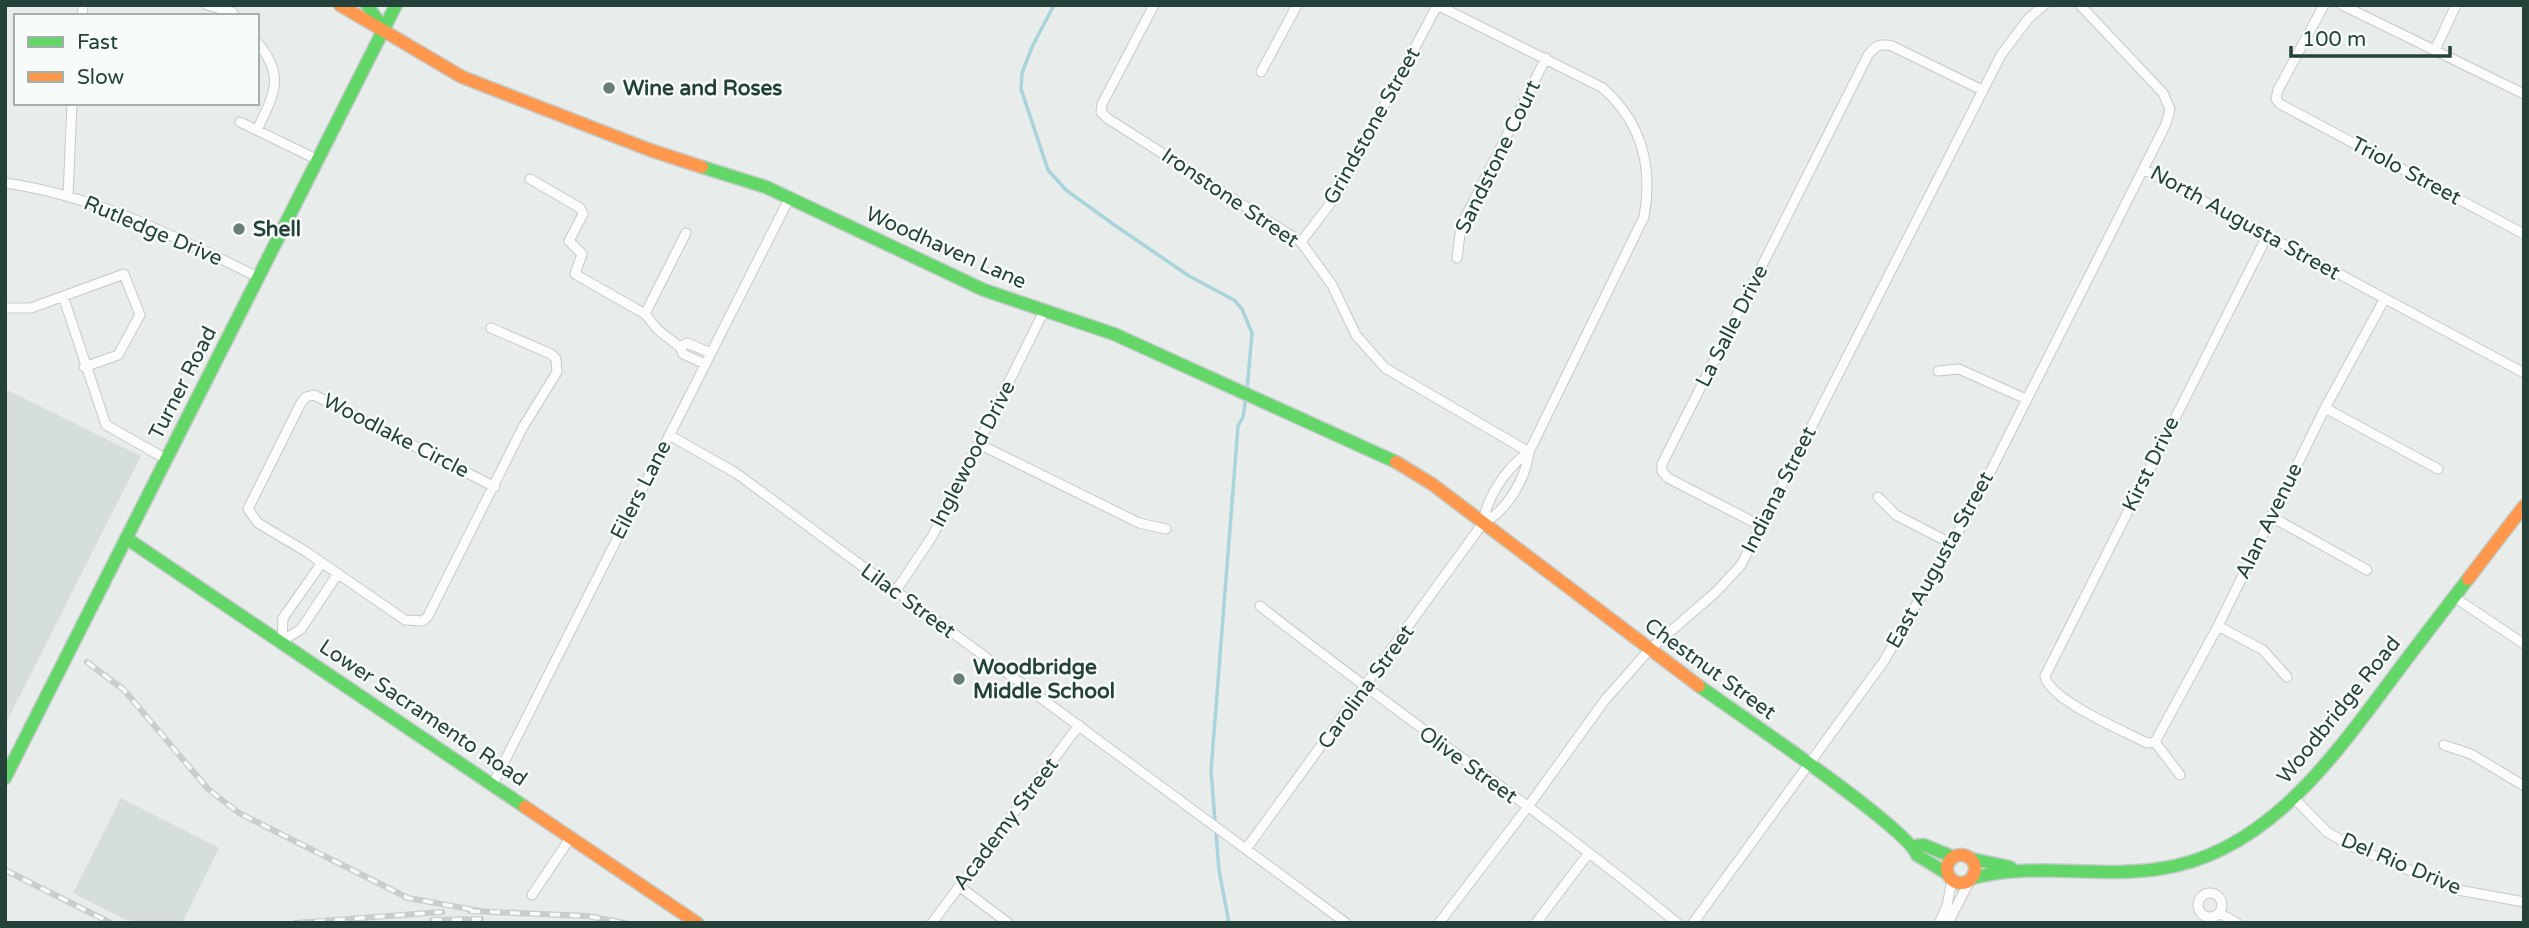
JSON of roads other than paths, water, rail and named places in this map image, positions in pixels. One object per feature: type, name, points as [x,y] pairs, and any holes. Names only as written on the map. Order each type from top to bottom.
[{"type":"street","points":[[207,5],[234,14]]},
{"type":"street","points":[[340,5],[384,28]]},
{"type":"street","points":[[367,5],[384,28]]},
{"type":"street","name":"Turner Road","points":[[5,778],[396,5]]},
{"type":"street","name":"Ironstone Street","points":[[1154,5],[1102,104],[1104,115],[1301,242],[1332,285],[1356,335],[1378,362],[1405,382],[1529,452]]},
{"type":"street","points":[[1261,72],[1297,5]]},
{"type":"street","name":"Carolina Street","points":[[1437,5],[1603,89],[1615,99],[1628,117],[1645,157],[1648,195],[1636,238],[1529,452],[1527,468],[1498,515],[1483,523]]},
{"type":"street","name":"Grindstone Street","points":[[1301,242],[1336,196],[1437,5]]},
{"type":"street","name":"Indiana Street","points":[[1439,923],[1605,700],[1649,650],[1716,592],[1741,565],[1982,90],[2001,55],[2028,19],[2044,5]]},
{"type":"street","name":"North Augusta Street","points":[[2080,5],[2163,93],[2170,109],[2166,124],[2143,169],[2524,373]]},
{"type":"street","name":"Triolo Street","points":[[2324,5],[2278,90],[2276,99],[2288,108],[2524,234]]},
{"type":"street","points":[[2342,5],[2524,93]]},
{"type":"street","points":[[2435,50],[2456,5]]},
{"type":"street","name":"Woodhaven Lane","points":[[384,28],[434,63],[477,84],[638,146],[735,176],[790,197],[965,281],[1115,334],[1401,464],[1483,523]]},
{"type":"street","points":[[257,130],[274,94],[276,75],[267,53],[259,44]]},
{"type":"street","name":"La Salle Drive","points":[[1760,526],[1668,478],[1662,471],[1662,464],[1868,55],[1874,47],[1883,44],[1982,90]]},
{"type":"street","name":"Sandstone Court","points":[[1457,258],[1461,226],[1545,58]]},
{"type":"street","points":[[68,196],[72,105]]},
{"type":"street","points":[[240,122],[318,160]]},
{"type":"street","name":"East Augusta Street","points":[[1693,923],[1871,682],[1952,544],[2143,169]]},
{"type":"street","points":[[530,179],[580,208],[583,214],[569,241],[582,254],[575,274],[645,314],[680,347],[683,354],[705,364]]},
{"type":"street","name":"Rutledge Drive","points":[[5,183],[68,196],[152,225],[258,277]]},
{"type":"street","name":"Eilers Lane","points":[[493,784],[790,197]]},
{"type":"street","points":[[645,314],[686,233]]},
{"type":"street","name":"Kirst Drive","points":[[2155,742],[2147,743],[2052,690],[2046,684],[2046,670],[2266,237]]},
{"type":"street","points":[[5,308],[31,308],[124,274],[140,315],[118,355],[84,367]]},
{"type":"street","points":[[63,296],[84,367],[109,429],[166,459]]},
{"type":"street","name":"Alan Avenue","points":[[2155,742],[2218,626],[2325,408],[2384,300]]},
{"type":"street","name":"Inglewood Drive","points":[[895,592],[933,535],[1044,311]]},
{"type":"street","name":"Woodlake Circle","points":[[491,328],[551,354],[557,363],[557,372],[523,427],[495,487],[423,621],[405,620],[258,523],[248,509],[306,397],[314,394],[495,487]]},
{"type":"street","points":[[680,347],[687,343],[710,353]]},
{"type":"street","points":[[1938,371],[1959,369],[2026,399]]},
{"type":"street","points":[[2325,408],[2438,470]]},
{"type":"street","name":"Lilac Street","points":[[669,435],[730,469],[1346,923]]},
{"type":"street","points":[[979,444],[1139,523],[1166,528]]},
{"type":"street","name":"Carolina Street","points":[[1247,849],[1483,523],[1486,506],[1514,462],[1529,452]]},
{"type":"street","points":[[1878,496],[1896,515],[1952,544]]},
{"type":"street","name":"Woodbridge Road","points":[[1972,859],[2010,867],[2137,871],[2186,865],[2236,842],[2293,797],[2338,748],[2524,506]]},
{"type":"street","points":[[2270,516],[2367,570]]},
{"type":"street","name":"Chestnut Street","points":[[1483,523],[1649,650],[1810,765],[1914,846],[1917,855],[1950,877]]},
{"type":"street","name":"Lower Sacramento Road","points":[[126,538],[697,923]]},
{"type":"street","points":[[282,641],[283,618],[321,564]]},
{"type":"street","points":[[282,641],[301,629],[337,575]]},
{"type":"street","points":[[2454,597],[2524,644]]},
{"type":"street","name":"Olive Street","points":[[1260,606],[1365,689],[1588,853],[1677,923]]},
{"type":"street","points":[[2218,626],[2263,650],[2287,677]]},
{"type":"street","name":"Academy Street","points":[[932,923],[1080,725]]},
{"type":"street","points":[[2155,742],[2180,775]]},
{"type":"street","points":[[2444,745],[2471,754],[2524,786]]},
{"type":"street","name":"Del Rio Drive","points":[[2293,797],[2327,832],[2353,847],[2458,890],[2524,902]]},
{"type":"street","points":[[532,895],[572,837]]},
{"type":"street","name":"Chestnut Street","points":[[1914,846],[1924,845],[1953,857]]},
{"type":"street","points":[[1536,923],[1588,853]]},
{"type":"street","points":[[1939,923],[1947,906],[1950,877],[1947,866],[1953,857],[1964,855],[1972,859],[1976,868],[1948,923]]},
{"type":"street","name":"Woodbridge Road","points":[[1971,880],[2010,867]]},
{"type":"street","points":[[1950,877],[1960,884],[1971,880]]},
{"type":"street","points":[[959,886],[1008,923]]},
{"type":"street","points":[[2219,913],[2237,923]]},
{"type":"waterway","points":[[1054,5],[1032,47],[1022,73],[1021,89],[1048,170],[1066,190],[1113,224],[1189,276],[1234,300],[1242,309],[1252,333],[1247,390]]},
{"type":"waterway","points":[[1229,923],[1219,870],[1211,771],[1238,426],[1243,417],[1246,397]]},
{"type":"railway","points":[[87,662],[124,690],[208,789],[239,813],[408,898],[480,911]]},
{"type":"railway","points":[[5,870],[111,923]]},
{"type":"railway","points":[[470,911],[587,916],[625,923]]},
{"type":"railway","points":[[295,923],[442,912]]},
{"type":"railway","points":[[432,920],[481,919]]},
{"type":"place","name":"Wine and Roses","points":[[609,88]]},
{"type":"place","name":"Shell","points":[[239,229]]},
{"type":"place","name":"Woodbridge Middle School","points":[[959,679]]}]
